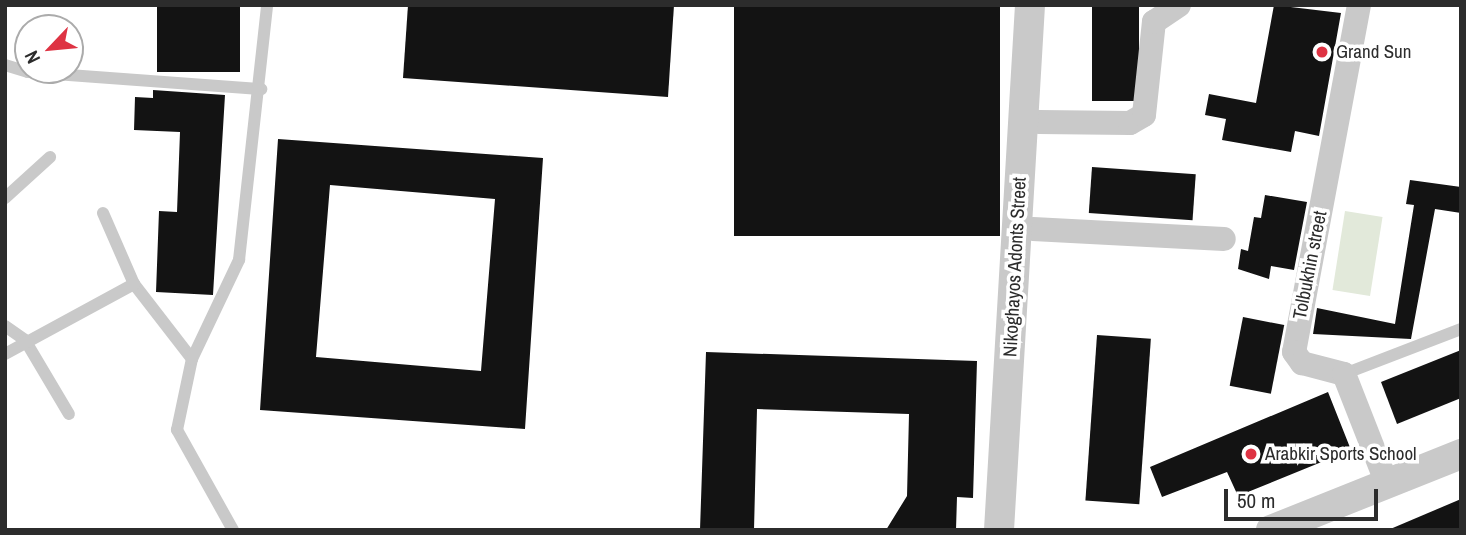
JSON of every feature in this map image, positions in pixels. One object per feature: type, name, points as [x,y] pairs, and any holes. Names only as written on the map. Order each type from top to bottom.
[{"type":"street","name":"Nikoghayos Adonts Street","points":[[999,530],[1030,5]]},
{"type":"street","name":"Nikoghayos Adonts Street","points":[[1016,530],[1046,5]]},
{"type":"street","points":[[1040,122],[1130,124],[1144,114],[1154,22],[1179,5]]},
{"type":"street","name":"Tolbukhin street","points":[[1343,374],[1302,363],[1294,352],[1359,5]]},
{"type":"street","points":[[1033,229],[1224,239]]},
{"type":"street","points":[[1343,374],[1387,484]]},
{"type":"street","points":[[1320,522],[1387,484],[1460,455]]},
{"type":"street","points":[[1271,530],[1320,522],[1461,471]]},
{"type":"lane","points":[[233,530],[177,430],[192,359],[239,260],[261,89],[267,5]]},
{"type":"lane","points":[[5,65],[28,72],[261,89]]},
{"type":"lane","points":[[5,198],[50,157]]},
{"type":"lane","points":[[103,213],[134,284],[192,359]]},
{"type":"lane","points":[[5,354],[24,340],[134,284]]},
{"type":"lane","points":[[5,326],[24,340],[69,414]]},
{"type":"lane","points":[[1343,374],[1461,329]]},
{"type":"green space","points":[[1345,211],[1383,217],[1370,296],[1332,290]]},
{"type":"building","points":[[157,5],[240,5],[240,72],[157,72]]},
{"type":"building","points":[[408,5],[674,5],[668,97],[403,78]]},
{"type":"building","points":[[734,5],[1000,5],[1000,236],[734,236]]},
{"type":"building","points":[[1092,5],[1139,5],[1139,101],[1092,101]]},
{"type":"building","points":[[1274,5],[1341,13],[1319,136],[1295,131],[1291,152],[1222,140],[1226,119],[1205,115],[1209,94],[1256,103]]},
{"type":"building","points":[[153,90],[225,95],[213,295],[156,292],[159,211],[177,212],[180,132],[134,130],[135,97],[153,98]]},
{"type":"building","points":[[278,139],[543,158],[525,429],[260,410]],"holes":[[[330,185],[495,199],[481,371],[316,357]]]},
{"type":"building","points":[[1092,167],[1196,174],[1193,220],[1089,213]]},
{"type":"building","points":[[1410,180],[1461,187],[1461,213],[1435,209],[1411,339],[1313,334],[1317,308],[1395,324],[1414,205],[1406,204]]},
{"type":"building","points":[[1265,195],[1307,202],[1294,270],[1271,266],[1269,279],[1238,269],[1241,249],[1248,251],[1254,217],[1261,218]]},
{"type":"building","points":[[1243,317],[1284,325],[1271,394],[1230,386]]},
{"type":"building","points":[[1097,335],[1151,339],[1139,504],[1085,501]]},
{"type":"building","points":[[1461,350],[1461,398],[1397,424],[1381,382]]},
{"type":"building","points":[[706,352],[977,361],[973,498],[957,497],[956,530],[886,530],[907,496],[909,414],[757,409],[754,530],[700,530]]},
{"type":"building","points":[[1328,392],[1351,450],[1238,496],[1227,472],[1162,497],[1150,467]]},
{"type":"building","points":[[1461,499],[1461,530],[1388,530]]},
{"type":"place","name":"Grand Sun","points":[[1322,52]]},
{"type":"place","name":"Arabkir Sports School","points":[[1251,454]]}]
